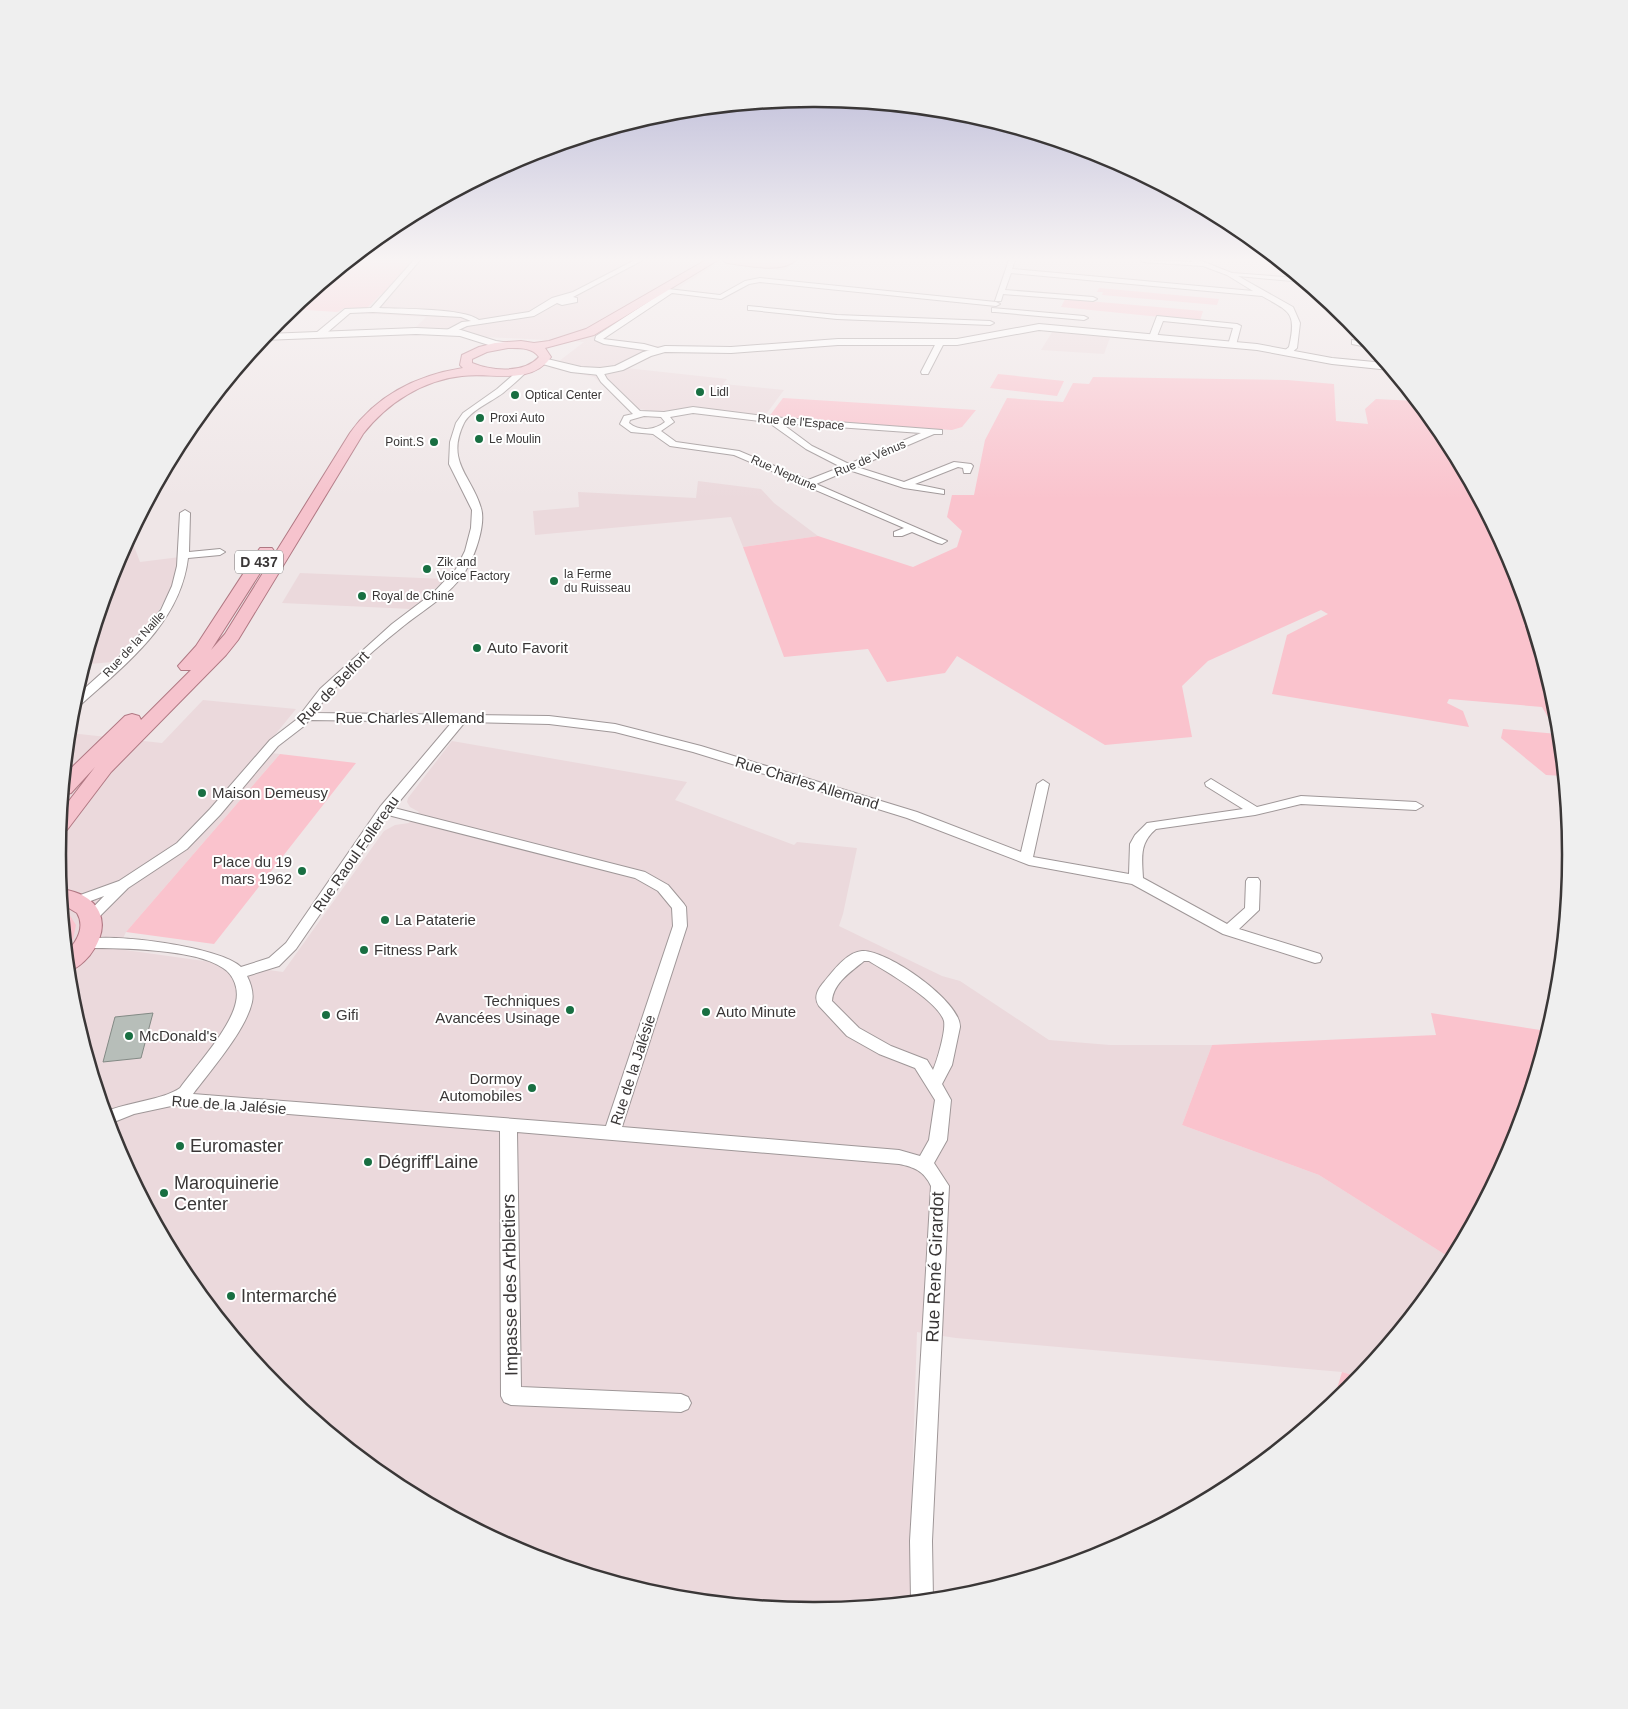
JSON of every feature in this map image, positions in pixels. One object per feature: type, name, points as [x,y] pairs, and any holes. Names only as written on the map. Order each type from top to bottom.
[{"type":"main road","points":[[565,340],[531,347],[506,345],[470,355],[466,365],[484,372],[528,369],[544,359],[551,350],[579,340]]},
{"type":"main road","points":[[531,347],[544,353],[544,359]]},
{"type":"main road","name":"D 437","points":[[71,781],[203,649],[355,415],[364,406],[391,390],[452,366],[470,355]]},
{"type":"main road","name":"D 437","points":[[68,816],[104,768],[220,651],[232,636],[371,413],[396,395],[426,381],[461,372],[484,372]]},
{"type":"main road","points":[[74,957],[88,943],[93,928],[77,905]]},
{"type":"street","points":[[470,355],[477,347],[475,341],[472,340]]},
{"type":"street","points":[[480,340],[506,345]]},
{"type":"street","points":[[599,340],[604,342],[644,346],[655,350],[747,350],[838,342],[940,343],[977,340]]},
{"type":"street","points":[[1180,340],[1287,352],[1332,361],[1380,366]]},
{"type":"street","points":[[1232,345],[1233,340]]},
{"type":"street","points":[[1287,352],[1293,348],[1294,340]]},
{"type":"street","points":[[1355,342],[1359,343]]},
{"type":"street","points":[[925,372],[940,343]]},
{"type":"street","points":[[500,391],[528,369],[560,366],[599,372],[619,368],[655,350]]},
{"type":"street","points":[[544,359],[560,366]]},
{"type":"street","points":[[484,372],[499,377],[504,382],[500,391]]},
{"type":"street","points":[[599,372],[604,380],[638,414],[627,418],[624,424],[631,429],[654,430],[668,425],[669,420],[664,415]]},
{"type":"street","name":"Rue de Belfort","points":[[77,905],[124,884],[182,846],[215,812],[274,743],[305,716],[313,704],[396,626],[447,587],[461,570],[470,551],[476,528],[476,510],[468,489],[454,464],[454,442],[460,422],[471,411],[500,391]]},
{"type":"street","name":"Rue de l'Espace","points":[[638,414],[664,415],[692,410],[771,420],[936,432]]},
{"type":"street","points":[[771,420],[798,441],[847,468],[904,485],[941,492]]},
{"type":"street","name":"Rue Neptune","points":[[654,430],[673,444],[736,453],[942,541]]},
{"type":"street","name":"Rue de Vénus","points":[[808,484],[936,432]]},
{"type":"street","points":[[904,485],[957,464],[968,466],[967,471]]},
{"type":"street","name":"Rue de la Naille","points":[[84,695],[125,658],[164,616],[174,596],[185,555],[185,513]]},
{"type":"street","points":[[898,534],[912,528]]},
{"type":"street","points":[[185,555],[220,552]]},
{"type":"street","name":"Rue Charles Allemand","points":[[305,716],[549,720],[614,728],[697,749],[912,815],[1026,859],[1136,880],[1228,931],[1316,958]]},
{"type":"street","name":"Rue Raoul Follereau","points":[[238,973],[274,962],[291,946],[385,810],[462,718]]},
{"type":"street","points":[[1026,859],[1043,784]]},
{"type":"street","points":[[1211,784],[1255,811]]},
{"type":"street","points":[[1136,880],[1136,842],[1140,834],[1152,826],[1255,811],[1301,800],[1416,806]]},
{"type":"street","name":"Rue de la Jalésie","points":[[113,1115],[147,1104],[176,1099],[612,1133],[680,926],[680,907],[663,888],[640,875],[385,810]]},
{"type":"street","points":[[1228,931],[1252,910],[1253,881]]},
{"type":"street","name":"Rue de Belfort","points":[[77,905],[124,884]]},
{"type":"street","points":[[88,943],[128,944],[196,953],[227,963],[238,973],[245,989],[244,1003],[240,1012],[233,1026],[186,1092],[176,1099]]},
{"type":"street","points":[[612,1133],[899,1157],[925,1163],[938,1140],[943,1100],[933,1083],[921,1064],[885,1050],[853,1032],[824,1002],[825,991],[842,972],[861,956],[872,956],[927,992],[944,1008],[952,1022],[946,1063],[941,1074],[933,1083]]},
{"type":"street","name":"Impasse des Arbletiers","points":[[508,1125],[511,1396],[680,1402]]},
{"type":"street","name":"Rue René Girardot","points":[[922,1594],[921,1541],[940,1186],[934,1173],[925,1163]]},
{"type":"shaded area","points":[[541,340],[597,340],[665,347],[626,368],[727,379],[723,384],[784,390],[764,417],[689,408],[658,412],[626,407],[594,377],[550,368],[584,342]]},
{"type":"shaded area","points":[[1047,340],[1109,340],[1104,354],[1041,350]]},
{"type":"shaded area","points":[[998,374],[1064,381],[1057,396],[990,388]]},
{"type":"shaded area","points":[[1093,377],[1287,380],[1334,384],[1336,421],[1368,424],[1365,409],[1376,399],[1408,401],[1436,439],[1462,481],[1485,524],[1505,568],[1522,614],[1536,661],[1548,718],[1542,707],[1449,699],[1447,703],[1463,711],[1469,727],[1272,694],[1287,635],[1328,614],[1321,610],[1208,661],[1182,686],[1192,737],[1105,745],[957,656],[945,673],[887,682],[868,649],[784,657],[743,547],[818,536],[913,567],[957,547],[962,531],[947,517],[952,495],[974,495],[985,440],[1007,398],[1063,402],[1073,383],[1089,384]]},
{"type":"shaded area","points":[[783,398],[976,410],[962,427],[952,430],[768,418]]},
{"type":"shaded area","points":[[698,481],[761,489],[774,503],[818,536],[743,547],[731,517],[535,535],[533,511],[579,507],[578,492],[696,498]]},
{"type":"shaded area","points":[[133,545],[140,562],[180,557],[172,586],[158,612],[112,662],[91,664],[106,614]]},
{"type":"shaded area","points":[[300,573],[446,579],[411,609],[282,603]]},
{"type":"shaded area","points":[[203,700],[296,709],[261,752],[280,754],[126,932],[118,949],[283,972],[384,831],[395,825],[409,823],[419,812],[410,807],[407,802],[408,798],[452,741],[687,782],[675,800],[794,845],[797,842],[857,848],[839,926],[942,976],[960,981],[1049,1040],[1110,1045],[1212,1045],[1182,1125],[1319,1175],[1445,1255],[1407,1310],[1376,1348],[1351,1375],[1342,1372],[956,1338],[917,1332],[910,1596],[863,1601],[814,1602],[765,1601],[716,1596],[620,1577],[574,1563],[528,1545],[483,1525],[440,1502],[359,1448],[321,1417],[252,1348],[221,1310],[192,1270],[166,1228],[143,1185],[123,1141],[106,1095],[92,1048],[81,1000],[73,952],[68,903],[66,855],[68,806],[77,734],[162,743]]},
{"type":"shaded area","points":[[1503,729],[1551,733],[1557,776],[1546,775],[1501,738]]},
{"type":"shaded area","points":[[280,754],[356,763],[214,944],[126,932]]},
{"type":"shaded area","points":[[69,914],[76,925],[72,941]]},
{"type":"shaded area","points":[[1431,1013],[1540,1030],[1522,1095],[1505,1141],[1485,1185],[1445,1255],[1319,1175],[1182,1125],[1212,1045],[1436,1035]]},
{"type":"shaded area","points":[[1342,1372],[1351,1375],[1343,1383],[1337,1389]]},
{"type":"building","name":"McDonald's","points":[[153,1013],[141,1058],[103,1062],[115,1017]]},
{"type":"place","name":"Lidl","points":[[700,392]]},
{"type":"place","name":"Optical Center","points":[[515,395]]},
{"type":"place","name":"Proxi Auto","points":[[480,418]]},
{"type":"place","name":"Le Moulin","points":[[479,439]]},
{"type":"place","name":"Point.S","points":[[434,442]]},
{"type":"place","name":"Zik and Voice Factory","points":[[427,569]]},
{"type":"place","name":"la Ferme du Ruisseau","points":[[554,581]]},
{"type":"place","name":"Royal de Chine","points":[[362,596]]},
{"type":"place","name":"Auto Favorit","points":[[477,648]]},
{"type":"place","name":"Maison Demeusy","points":[[202,793]]},
{"type":"place","name":"Place du 19 mars 1962","points":[[302,871]]},
{"type":"place","name":"La Pataterie","points":[[385,920]]},
{"type":"place","name":"Fitness Park","points":[[364,950]]},
{"type":"place","name":"Techniques Avancées Usinage","points":[[570,1010]]},
{"type":"place","name":"Auto Minute","points":[[706,1012]]},
{"type":"place","name":"Gifi","points":[[326,1015]]},
{"type":"place","name":"McDonald's","points":[[129,1036]]},
{"type":"place","name":"Dormoy Automobiles","points":[[532,1088]]},
{"type":"place","name":"Euromaster","points":[[180,1146]]},
{"type":"place","name":"Dégriff'Laine","points":[[368,1162]]},
{"type":"place","name":"Maroquinerie Center","points":[[164,1193]]},
{"type":"place","name":"Intermarché","points":[[231,1296]]}]
